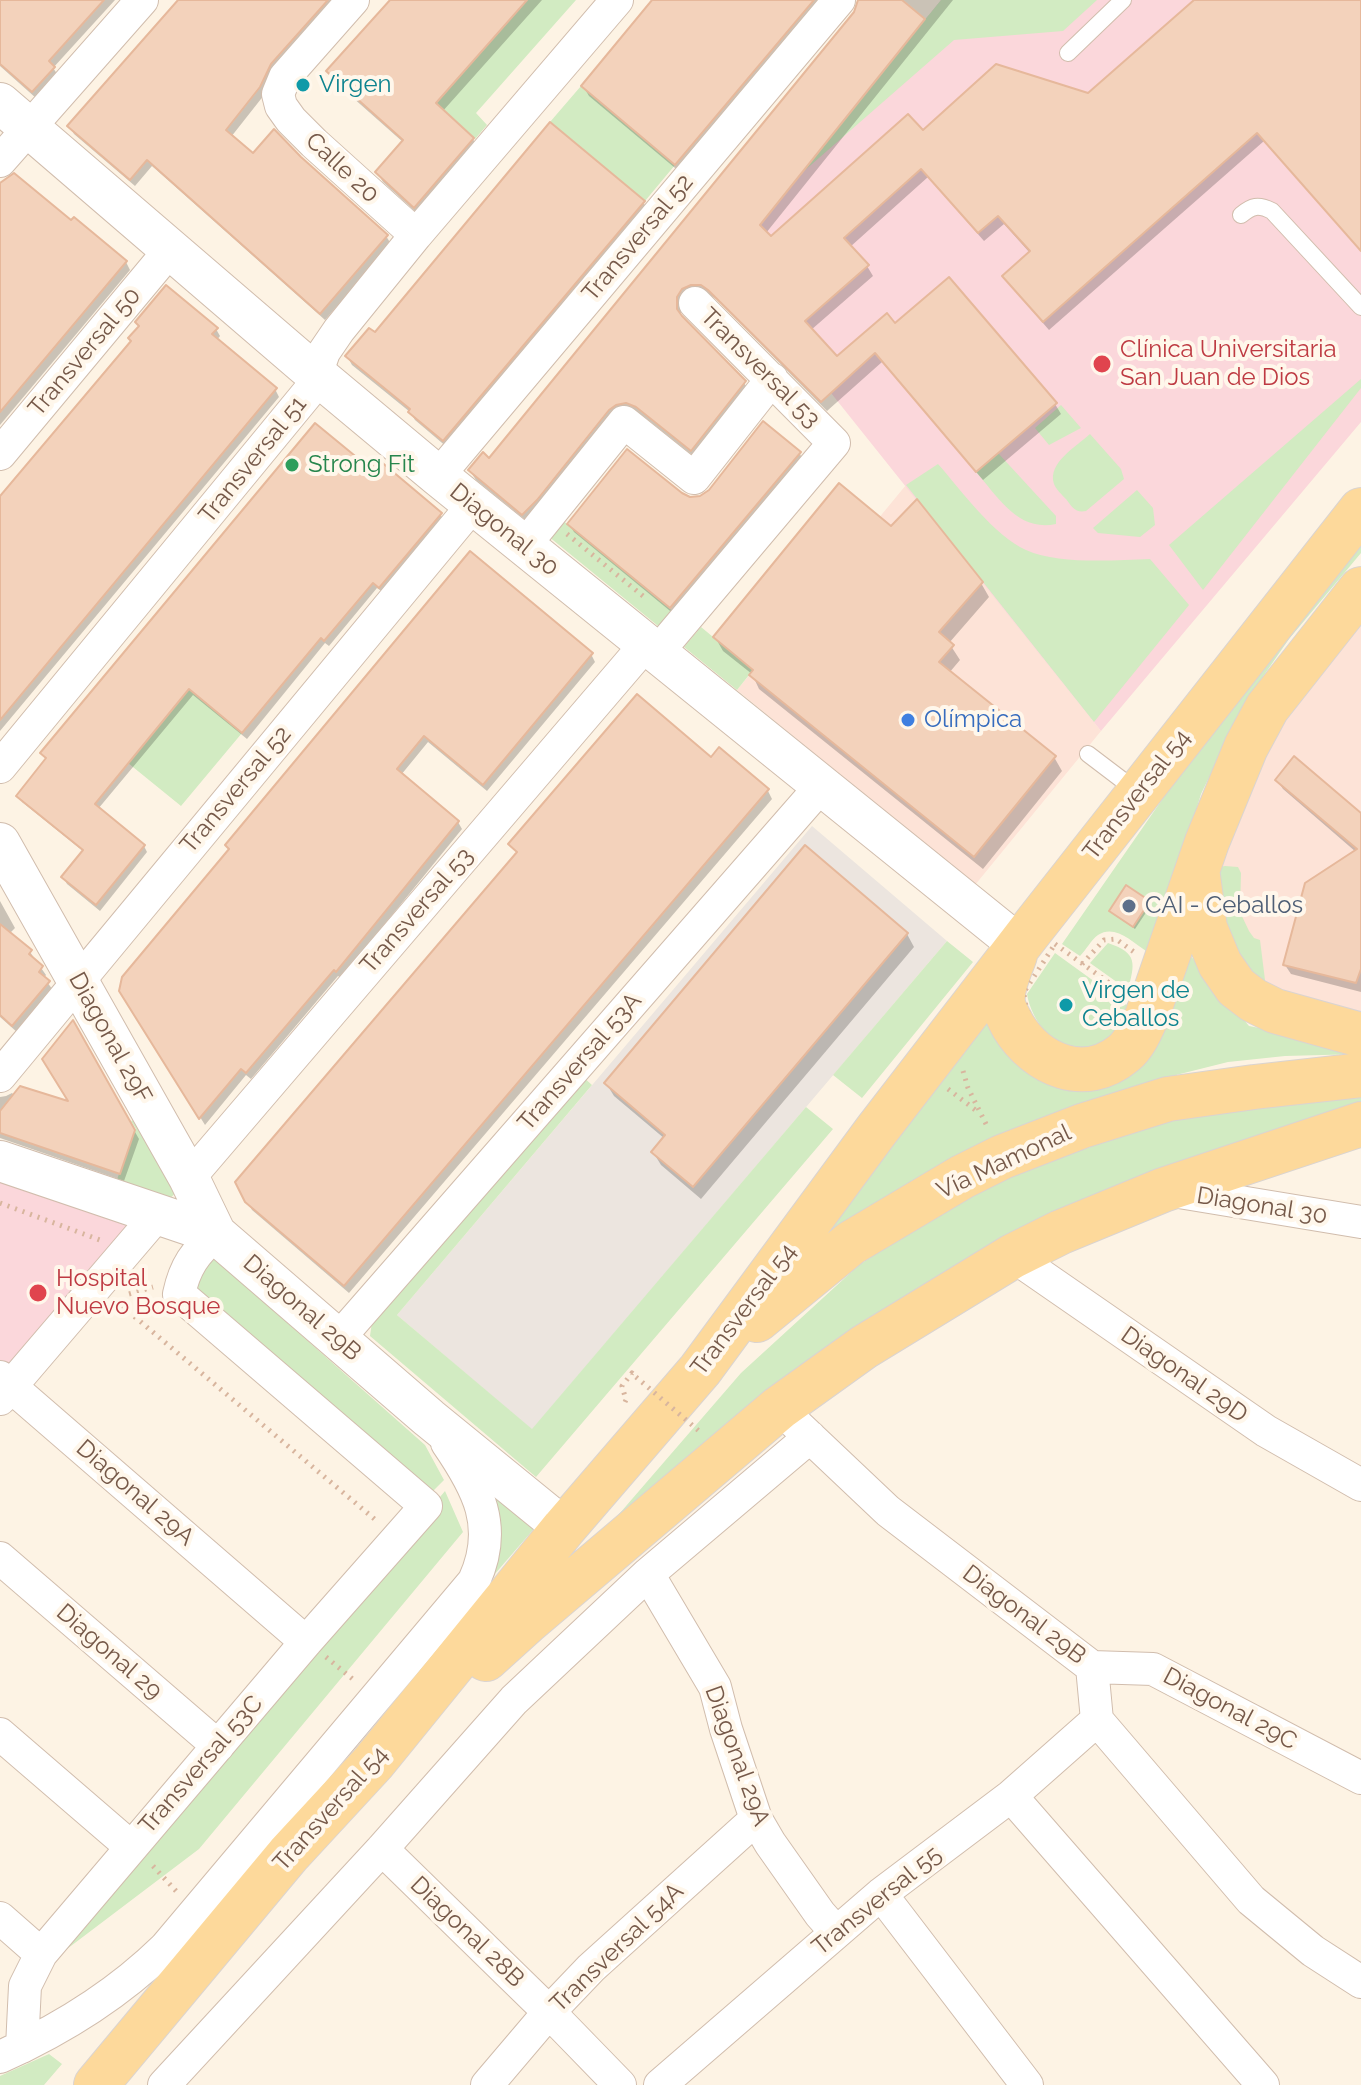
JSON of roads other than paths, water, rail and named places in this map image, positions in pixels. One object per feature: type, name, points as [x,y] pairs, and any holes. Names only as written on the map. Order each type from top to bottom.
[{"type":"main road","name":"Transversal 54","points":[[96,2085],[288,1855],[373,1763],[564,1528],[700,1370],[876,1131],[1361,510]]},
{"type":"main road","points":[[1019,945],[1007,977],[1003,1003],[1021,1038],[1035,1053],[1063,1068],[1094,1068],[1127,1052],[1147,1016],[1197,870],[1246,747],[1267,708],[1361,589]]},
{"type":"main road","points":[[1197,870],[1205,928],[1220,964],[1236,987],[1275,1011],[1361,1035]]},
{"type":"main road","name":"Vía Mamonal","points":[[700,1370],[851,1243],[950,1183],[1002,1157],[1082,1126],[1168,1099],[1361,1075]]},
{"type":"main road","points":[[373,1763],[528,1621],[795,1422],[864,1347],[1013,1256],[1061,1232],[1163,1190],[1361,1124]]},
{"type":"street","points":[[0,161],[15,115],[142,0]]},
{"type":"street","name":"Calle 20","points":[[353,0],[285,77],[278,94],[281,106],[291,120],[416,235]]},
{"type":"street","name":"Transversal 51","points":[[0,767],[311,389],[324,352],[339,330],[617,0]]},
{"type":"street","name":"Transversal 52","points":[[438,476],[839,0]]},
{"type":"street","name":"Diagonal 30","points":[[15,115],[315,374],[473,505],[536,532],[822,785],[1019,945]]},
{"type":"street","name":"Transversal 50","points":[[0,454],[170,250]]},
{"type":"street","name":"Transversal 53","points":[[189,1178],[834,443],[695,303]]},
{"type":"street","points":[[536,532],[624,422],[694,478],[772,379]]},
{"type":"street","name":"Transversal 52","points":[[0,1076],[473,505]]},
{"type":"street","name":"Transversal 53A","points":[[338,1339],[822,785]]},
{"type":"street","name":"Diagonal 29F","points":[[0,843],[189,1178],[216,1234]]},
{"type":"street","name":"Diagonal 29B","points":[[0,1161],[216,1234],[429,1418],[564,1528]]},
{"type":"street","name":"Diagonal 30","points":[[1163,1190],[1361,1222]]},
{"type":"street","points":[[4,1387],[158,1214]]},
{"type":"street","name":"Transversal 53C","points":[[11,2052],[25,1986],[41,1954],[426,1506],[179,1294],[184,1273],[201,1248],[216,1234]]},
{"type":"street","name":"Diagonal 29D","points":[[1013,1256],[1266,1431],[1361,1485]]},
{"type":"street","name":"Diagonal 29A","points":[[4,1387],[306,1642]]},
{"type":"street","points":[[11,2052],[117,1990],[165,1948],[474,1581],[484,1555],[483,1511],[468,1474],[429,1418]]},
{"type":"street","points":[[164,2085],[382,1849],[514,1700],[648,1574],[795,1422]]},
{"type":"street","name":"Diagonal 29B","points":[[795,1422],[888,1511],[1092,1667],[1097,1720]]},
{"type":"street","name":"Diagonal 29","points":[[0,1558],[218,1746]]},
{"type":"street","name":"Diagonal 29A","points":[[648,1574],[715,1687],[756,1819],[811,1902],[836,1932]]},
{"type":"street","name":"Diagonal 29C","points":[[1092,1667],[1153,1669],[1361,1778]]},
{"type":"street","points":[[1097,1720],[1251,1900],[1313,1951],[1361,1982]]},
{"type":"street","name":"Transversal 55","points":[[660,2085],[881,1894],[1011,1796],[1097,1720]]},
{"type":"street","points":[[0,1734],[131,1847]]},
{"type":"street","points":[[1011,1796],[1263,2085]]},
{"type":"street","name":"Transversal 54A","points":[[487,2085],[591,1968],[756,1819]]},
{"type":"street","name":"Diagonal 28B","points":[[382,1849],[620,2085]]},
{"type":"street","points":[[881,1894],[1027,2085]]},
{"type":"street","points":[[0,1918],[41,1954]]},
{"type":"lane","points":[[1068,53],[1123,0]]},
{"type":"lane","points":[[1241,215],[1261,206],[1272,211],[1361,307]]},
{"type":"lane","points":[[1088,754],[1139,793]]},
{"type":"place","name":"Virgen","points":[[303,85]]},
{"type":"place","name":"Clínica Universitaria San Juan de Dios","points":[[1102,364]]},
{"type":"place","name":"Strong Fit","points":[[292,465]]},
{"type":"place","name":"Olímpica","points":[[908,720]]},
{"type":"place","name":"CAI - Ceballos","points":[[1129,906]]},
{"type":"place","name":"Virgen de Ceballos","points":[[1066,1005]]},
{"type":"place","name":"Hospital Nuevo Bosque","points":[[38,1293]]}]
